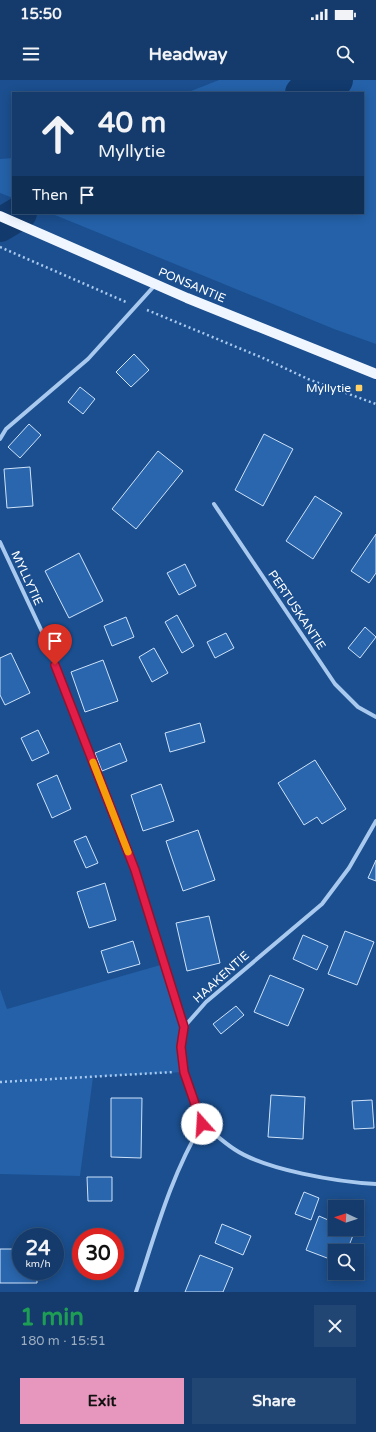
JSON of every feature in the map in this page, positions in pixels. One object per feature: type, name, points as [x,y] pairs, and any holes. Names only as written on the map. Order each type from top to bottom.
[{"type":"main road","name":"PONSANTIE","points":[[0,216],[294,342],[376,374]]},
{"type":"street","points":[[0,439],[6,430],[88,359],[156,284]]},
{"type":"street","name":"PERTUSKANTIE","points":[[214,504],[335,684],[358,707],[376,717]]},
{"type":"street","name":"MYLLYTIE","points":[[0,542],[44,636],[135,870],[184,1027]]},
{"type":"street","name":"HAAKENTIE","points":[[184,1027],[206,1002],[322,904],[348,868],[376,821]]},
{"type":"street","points":[[184,1027],[181,1047],[184,1072],[202,1124],[235,1150],[269,1165],[324,1177],[376,1184]]},
{"type":"street","points":[[136,1292],[169,1194],[190,1144],[202,1124]]},
{"type":"path","points":[[0,247],[135,306],[165,316],[308,379],[376,404]]},
{"type":"path","points":[[0,1082],[184,1072]]},
{"type":"shaded area","points":[[219,80],[376,80],[376,344],[334,329],[52,214],[364,214],[364,92],[189,92]]},
{"type":"shaded area","points":[[12,158],[12,198],[0,193],[0,159]]},
{"type":"shaded area","points":[[164,964],[184,1027],[181,1047],[184,1072],[93,1077],[80,1176],[0,1174],[0,989],[7,1009]]},
{"type":"building","points":[[134,354],[149,370],[131,387],[116,372]]},
{"type":"building","points":[[80,387],[95,399],[83,414],[68,402]]},
{"type":"building","points":[[29,424],[41,435],[20,458],[8,447]]},
{"type":"building","points":[[264,434],[293,449],[263,506],[235,490]]},
{"type":"building","points":[[158,451],[183,471],[136,529],[112,509]]},
{"type":"building","points":[[30,467],[33,506],[7,508],[4,469]]},
{"type":"building","points":[[315,496],[342,513],[313,559],[286,541]]},
{"type":"building","points":[[376,534],[376,573],[369,583],[351,571]]},
{"type":"building","points":[[79,553],[103,601],[69,618],[45,571]]},
{"type":"building","points":[[185,564],[196,586],[179,595],[167,573]]},
{"type":"building","points":[[177,615],[194,646],[182,653],[165,622]]},
{"type":"building","points":[[126,617],[134,637],[112,646],[104,626]]},
{"type":"building","points":[[365,627],[376,637],[360,658],[348,648]]},
{"type":"building","points":[[226,633],[234,648],[215,658],[207,642]]},
{"type":"building","points":[[154,648],[168,673],[152,682],[139,657]]},
{"type":"building","points":[[11,653],[30,693],[5,705],[0,695],[0,658]]},
{"type":"building","points":[[103,660],[118,701],[85,712],[71,672]]},
{"type":"building","points":[[200,723],[205,742],[170,752],[165,733]]},
{"type":"building","points":[[38,730],[49,753],[32,761],[21,738]]},
{"type":"building","points":[[120,743],[127,761],[102,771],[95,753]]},
{"type":"building","points":[[315,760],[346,809],[322,824],[317,817],[304,825],[278,783]]},
{"type":"building","points":[[57,775],[71,809],[52,818],[37,784]]},
{"type":"building","points":[[161,784],[174,821],[143,831],[131,795]]},
{"type":"building","points":[[198,830],[215,880],[183,891],[166,841]]},
{"type":"building","points":[[86,836],[98,863],[86,868],[74,841]]},
{"type":"building","points":[[376,860],[376,881],[368,878]]},
{"type":"building","points":[[105,883],[116,920],[89,928],[77,892]]},
{"type":"building","points":[[209,916],[220,963],[187,971],[176,923]]},
{"type":"building","points":[[345,931],[374,942],[357,985],[328,974]]},
{"type":"building","points":[[303,935],[328,946],[317,970],[293,959]]},
{"type":"building","points":[[133,941],[140,964],[108,973],[101,951]]},
{"type":"building","points":[[270,975],[304,989],[288,1026],[254,1012]]},
{"type":"building","points":[[236,1006],[244,1015],[221,1034],[213,1024]]},
{"type":"building","points":[[271,1095],[305,1097],[303,1139],[268,1137]]},
{"type":"building","points":[[111,1098],[142,1098],[141,1158],[111,1157]]},
{"type":"building","points":[[372,1100],[374,1128],[354,1129],[352,1101]]},
{"type":"building","points":[[87,1177],[112,1177],[112,1201],[88,1201]]},
{"type":"building","points":[[304,1192],[319,1198],[311,1220],[295,1214]]},
{"type":"building","points":[[319,1216],[328,1220],[328,1236],[353,1236],[350,1244],[328,1244],[328,1258],[306,1250]]},
{"type":"building","points":[[222,1224],[251,1236],[243,1255],[215,1243]]},
{"type":"building","points":[[0,1249],[12,1249],[12,1280],[37,1280],[37,1283],[0,1283]]},
{"type":"building","points":[[200,1255],[233,1268],[223,1292],[185,1292]]},
{"type":"waterway","points":[[305,92],[336,80]]},
{"type":"waterway","points":[[0,225],[18,214]]},
{"type":"slow traffic","points":[[93,762],[128,852]]},
{"type":"place","name":"Myllytie","points":[[359,388]]},
{"type":"route","points":[[55,665],[135,870],[184,1027],[181,1047],[184,1072],[202,1124]]}]
